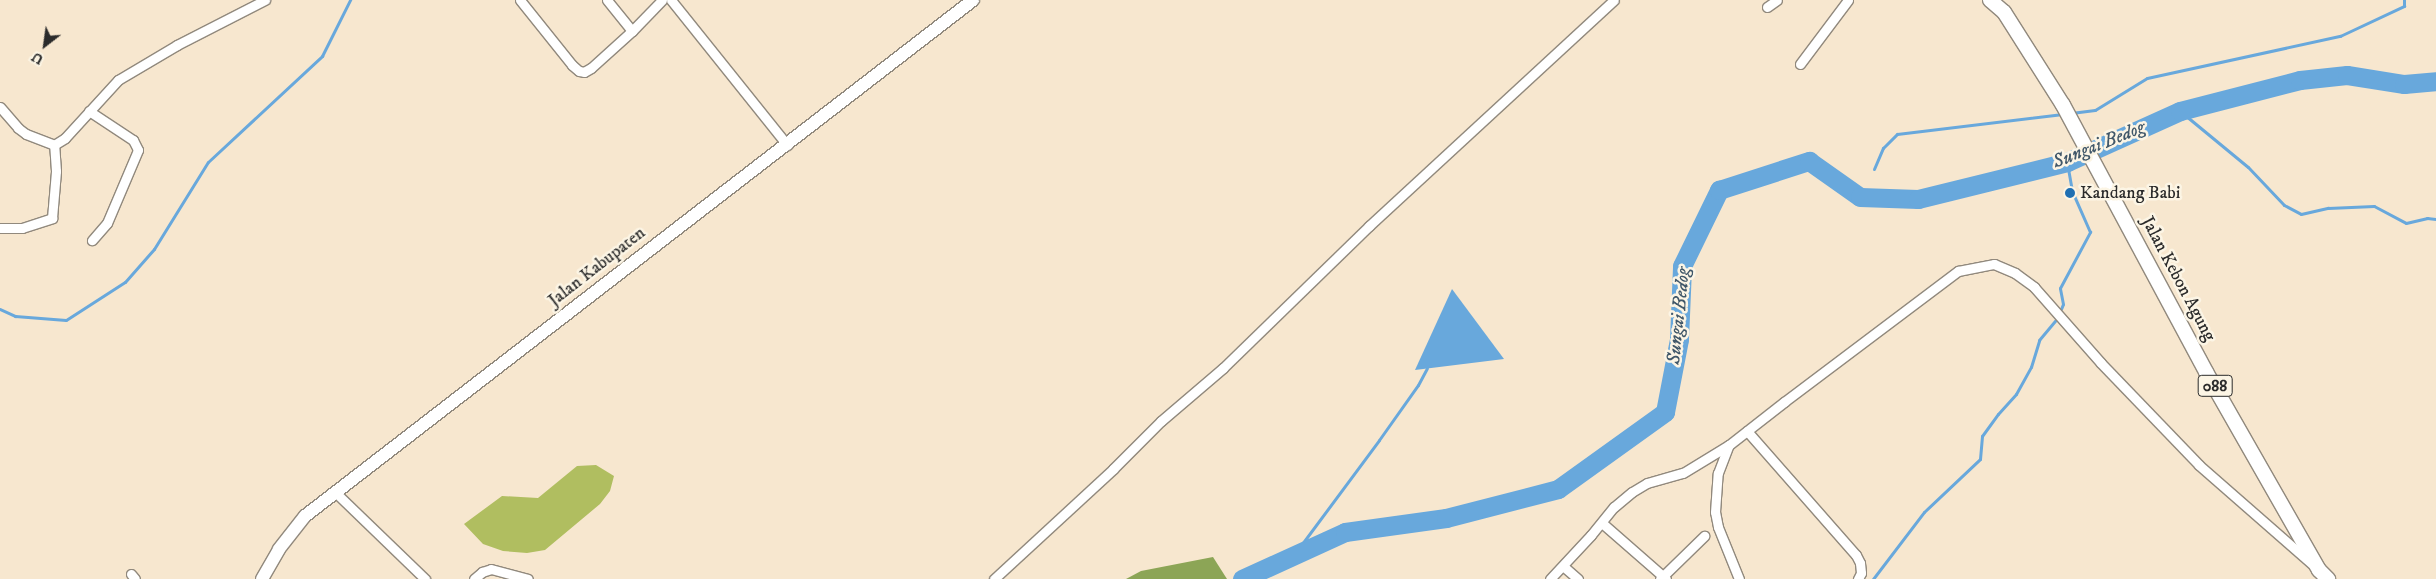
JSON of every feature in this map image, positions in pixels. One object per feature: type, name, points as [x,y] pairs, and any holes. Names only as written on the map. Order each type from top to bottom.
[{"type":"main road","name":"Jalan Kabupaten","points":[[262,579],[279,549],[305,516],[676,227],[787,145],[973,0]]},
{"type":"main road","name":"Jalan Kebon Agung","points":[[1990,0],[2004,12],[2063,105],[2206,372],[2324,574]]},
{"type":"street","points":[[54,145],[65,138],[118,80],[177,45],[265,0]]},
{"type":"street","points":[[520,0],[579,71],[591,68],[632,31],[662,0]]},
{"type":"street","points":[[607,0],[632,31]]},
{"type":"street","points":[[671,0],[787,145]]},
{"type":"street","points":[[994,579],[1113,469],[1160,421],[1223,368],[1368,226],[1614,0]]},
{"type":"street","points":[[1767,7],[1776,0]]},
{"type":"street","points":[[1800,64],[1848,0]]},
{"type":"street","points":[[89,111],[133,140],[138,150],[106,223],[92,240]]},
{"type":"street","points":[[1,112],[26,134],[54,145]]},
{"type":"street","points":[[0,228],[22,228],[52,218],[56,171],[54,145]]},
{"type":"street","points":[[1550,579],[1602,523],[1614,506],[1638,488],[1647,483],[1683,473],[1729,446],[1958,271],[1994,264],[2015,273],[2034,287],[2101,363],[2199,465],[2324,574]]},
{"type":"street","points":[[1747,431],[1856,555],[1860,563],[1861,573],[1858,579]]},
{"type":"street","points":[[1729,446],[1718,473],[1715,512],[1718,527],[1739,579]]},
{"type":"street","points":[[336,493],[425,579]]},
{"type":"street","points":[[1602,523],[1663,578],[1704,536]]},
{"type":"street","points":[[1563,566],[1578,579]]},
{"type":"street","points":[[474,579],[482,572],[491,569],[528,579]]},
{"type":"green space","points":[[596,465],[614,476],[610,491],[600,504],[545,550],[527,553],[503,551],[483,544],[464,524],[502,496],[538,498],[577,466]]},
{"type":"green space","points":[[1213,557],[1227,579],[1126,579],[1141,571]]},
{"type":"water","points":[[1452,289],[1504,359],[1415,370]]},
{"type":"waterway","points":[[0,309],[15,316],[66,320],[125,282],[154,249],[208,162],[322,56],[350,0]]},
{"type":"waterway","points":[[2071,113],[2095,110],[2147,78],[2340,36],[2404,6],[2404,0]]},
{"type":"waterway","name":"Sungai Bedog","points":[[1242,579],[1345,532],[1446,518],[1558,489],[1665,412],[1679,339],[1682,266],[1719,190],[1809,161],[1860,197],[1918,199],[2067,162],[2180,111],[2300,80],[2347,75],[2404,84],[2436,81]]},
{"type":"waterway","points":[[2180,111],[2248,167],[2284,205],[2301,214],[2328,208],[2374,206],[2406,223],[2427,218],[2436,219]]},
{"type":"waterway","points":[[1874,169],[1883,148],[1897,134],[2063,114]]},
{"type":"waterway","points":[[2061,309],[2063,304],[2060,288],[2090,232],[2072,191],[2067,162]]},
{"type":"waterway","points":[[1873,579],[1924,512],[1980,459],[1982,436],[2016,394],[2031,367],[2039,340],[2056,320]]},
{"type":"waterway","points":[[1293,556],[1379,440],[1418,385],[1427,368]]},
{"type":"place","name":"Kandang Babi","points":[[2070,193]]}]
